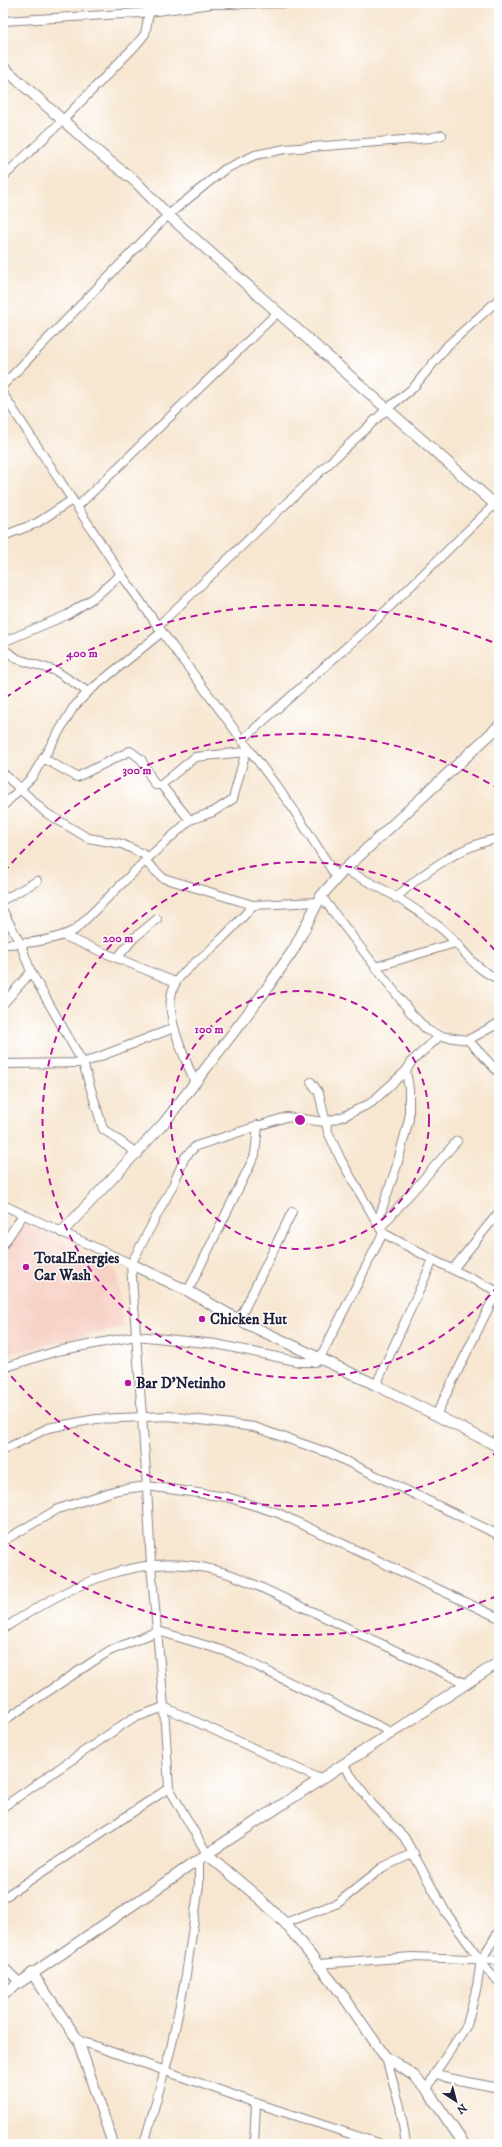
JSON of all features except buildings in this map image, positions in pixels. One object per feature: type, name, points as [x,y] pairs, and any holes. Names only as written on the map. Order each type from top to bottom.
[{"type":"street","points":[[3,21],[150,7],[212,4],[300,3]]},
{"type":"street","points":[[3,177],[136,45],[145,34],[150,7]]},
{"type":"street","points":[[3,67],[62,120],[135,181],[168,215],[498,504],[245,746],[195,757],[161,785],[155,785],[141,759],[130,751],[77,778],[43,758]]},
{"type":"street","points":[[3,385],[168,215],[225,169],[255,155],[285,149],[430,138],[442,135]]},
{"type":"street","points":[[3,806],[32,778],[65,719],[88,692],[160,629],[388,408],[413,388],[448,345],[499,299]]},
{"type":"street","points":[[77,507],[278,312]]},
{"type":"street","points":[[4,397],[121,574],[313,838],[337,878]]},
{"type":"street","points":[[3,536],[37,523],[72,500]]},
{"type":"street","points":[[3,642],[67,615],[95,597],[121,574]]},
{"type":"street","points":[[3,649],[18,658],[56,671],[88,692]]},
{"type":"street","points":[[62,1232],[138,1154],[195,1083],[294,949],[320,899],[337,878],[499,726]]},
{"type":"street","points":[[3,944],[21,945],[64,936],[75,930],[147,859],[190,820],[213,812],[233,799],[245,746]]},
{"type":"street","points":[[3,773],[46,813],[88,838],[122,844],[147,859],[163,878],[252,905],[320,899]]},
{"type":"street","points":[[161,785],[190,820]]},
{"type":"street","points":[[396,898],[422,874],[474,845],[499,839]]},
{"type":"street","points":[[344,870],[396,898],[441,929],[478,968],[499,979]]},
{"type":"street","points":[[3,900],[36,881]]},
{"type":"street","points":[[320,899],[411,1014],[427,1030],[440,1036],[468,1040],[499,1023]]},
{"type":"street","points":[[195,1083],[174,1028],[171,1011],[171,993],[175,982],[184,971],[210,951],[232,929],[252,905]]},
{"type":"street","points":[[3,910],[21,945],[31,972],[83,1062],[103,1129],[138,1154]]},
{"type":"street","points":[[117,958],[134,938],[157,920]]},
{"type":"street","points":[[64,936],[175,982]]},
{"type":"street","points":[[375,967],[455,943]]},
{"type":"street","points":[[3,1004],[31,972]]},
{"type":"street","points":[[3,1064],[83,1062],[174,1028]]},
{"type":"street","points":[[406,2144],[400,2106],[386,2058],[344,1997],[285,1923],[260,1899],[203,1857],[169,1788],[158,1631],[151,1565],[147,1486],[131,1264],[190,1151],[196,1146],[258,1125],[292,1116],[326,1122],[344,1116],[371,1103],[406,1071],[412,1062],[440,1036]]},
{"type":"street","points":[[468,1040],[499,1073]]},
{"type":"street","points":[[3,1368],[57,1351],[136,1336],[216,1344],[300,1362],[315,1362],[320,1358],[380,1227],[398,1165],[409,1119],[406,1071]]},
{"type":"street","points":[[311,1082],[319,1093],[328,1132],[341,1160],[380,1227],[433,1260],[498,1292],[436,1415]]},
{"type":"street","points":[[188,1292],[255,1155],[258,1125]]},
{"type":"street","points":[[380,1227],[457,1141]]},
{"type":"street","points":[[3,1205],[131,1264],[188,1292],[239,1320],[497,1443]]},
{"type":"street","points":[[239,1320],[292,1212]]},
{"type":"street","points":[[453,1269],[499,1212]]},
{"type":"street","points":[[3,1245],[23,1215]]},
{"type":"street","points":[[376,1385],[433,1260]]},
{"type":"street","points":[[3,1450],[48,1428],[96,1419],[169,1416],[254,1427],[329,1453],[499,1535]]},
{"type":"street","points":[[3,1541],[58,1509],[117,1490],[147,1486],[227,1497],[278,1513],[499,1618]]},
{"type":"street","points":[[3,1629],[52,1597],[84,1583],[122,1570],[151,1565],[184,1566],[217,1570],[247,1581],[465,1683]]},
{"type":"street","points":[[3,1721],[109,1651],[158,1631],[228,1652],[391,1732]]},
{"type":"street","points":[[3,1994],[203,1857],[499,1662]]},
{"type":"street","points":[[3,1807],[131,1719],[164,1707],[320,1779]]},
{"type":"street","points":[[343,1764],[372,1804],[404,1837],[445,1911],[489,1972],[499,1982]]},
{"type":"street","points":[[3,1898],[169,1788]]},
{"type":"street","points":[[285,1923],[338,1903],[383,1867],[414,1853]]},
{"type":"street","points":[[144,2144],[171,2048],[186,1976],[203,1857]]},
{"type":"street","points":[[427,2090],[435,2073],[467,2025],[477,1986],[481,1960],[499,1931]]},
{"type":"street","points":[[318,1964],[412,1957],[499,1960]]},
{"type":"street","points":[[3,1966],[19,1982]]},
{"type":"street","points":[[32,1973],[78,2040],[113,2144]]},
{"type":"street","points":[[78,2040],[256,2103],[381,2144]]},
{"type":"street","points":[[386,2058],[414,2076],[427,2090],[464,2144]]},
{"type":"street","points":[[435,2073],[448,2078],[499,2088]]},
{"type":"street","points":[[254,2144],[256,2103]]},
{"type":"shaded area","points":[[25,1221],[117,1271],[123,1327],[3,1355],[3,1254]]},
{"type":"place","name":"TotalEnergies Car Wash","points":[[26,1267]]},
{"type":"place","name":"Chicken Hut","points":[[202,1319]]},
{"type":"place","name":"Bar D’Netinho","points":[[128,1383]]}]
